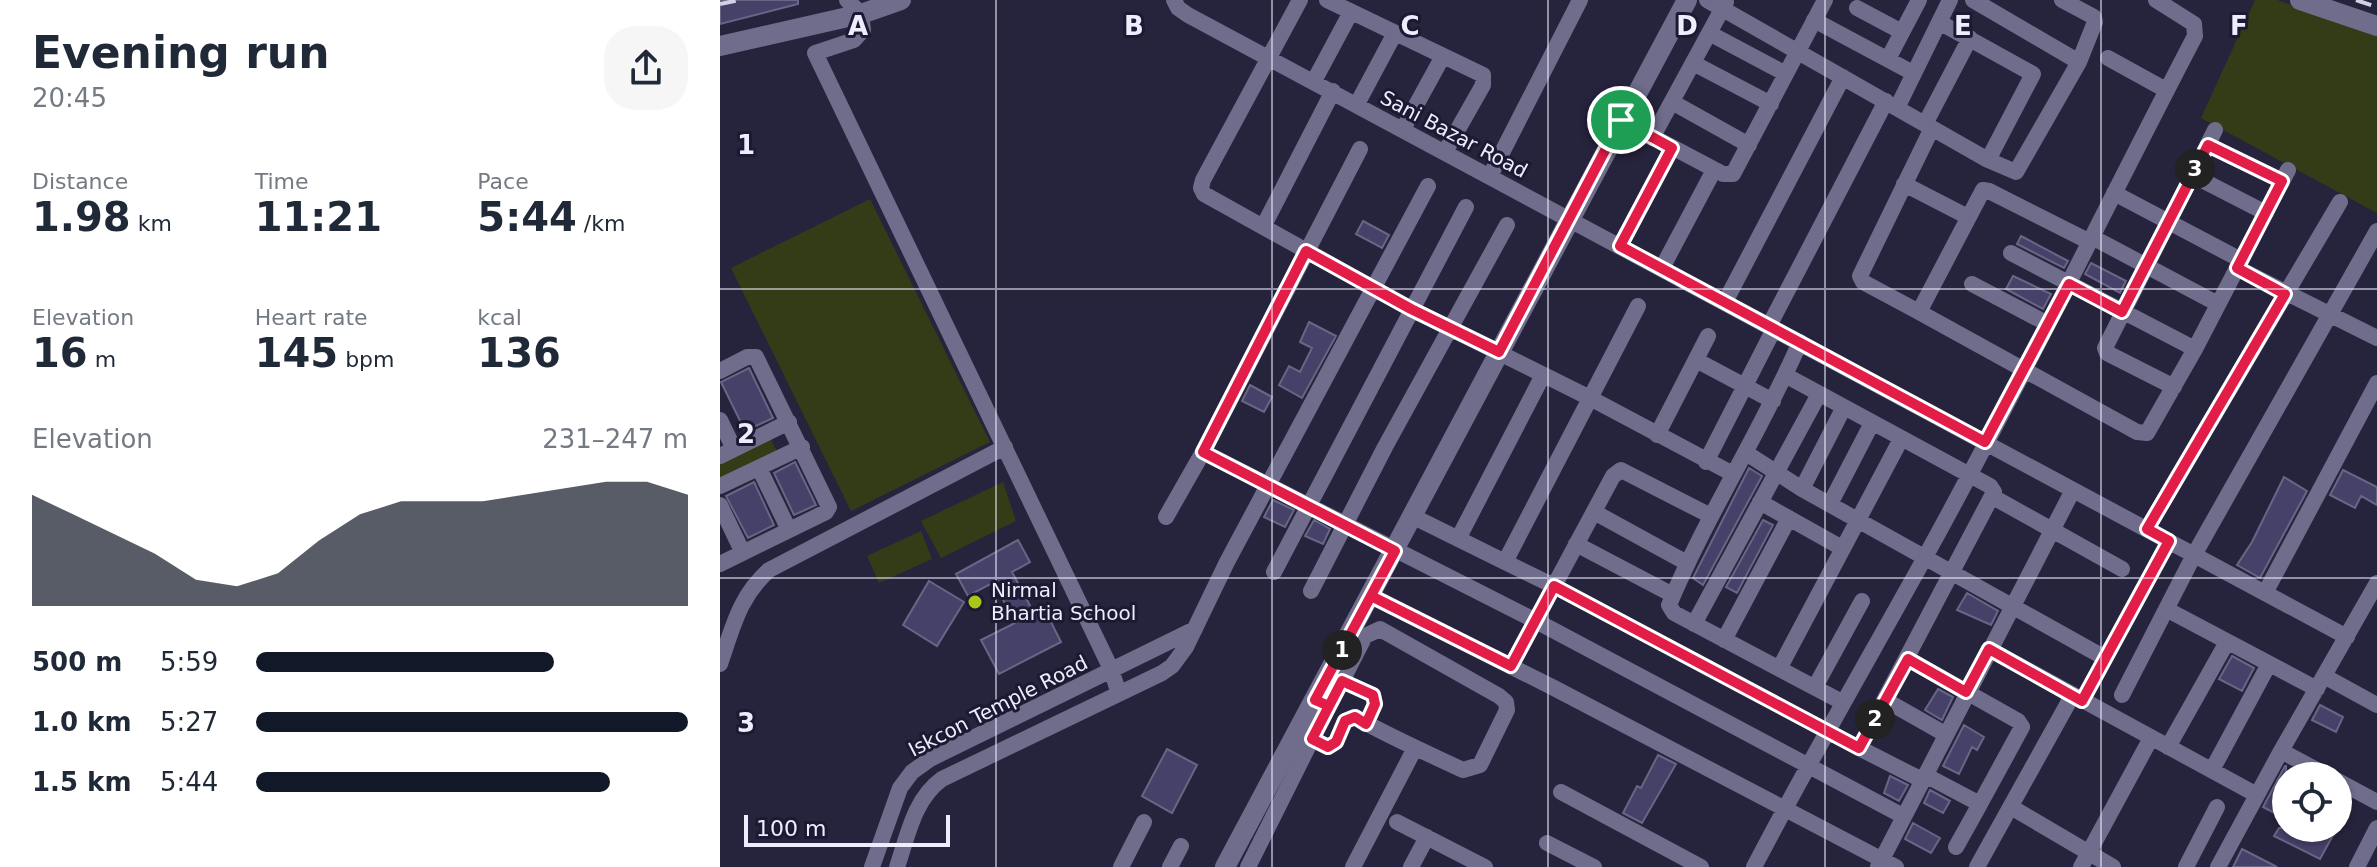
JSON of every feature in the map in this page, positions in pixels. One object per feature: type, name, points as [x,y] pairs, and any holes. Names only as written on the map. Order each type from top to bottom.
[{"type":"street","points":[[720,46],[854,7],[901,0]]},
{"type":"street","name":"Sani Bazar Road","points":[[1174,0],[1182,11],[2347,637]]},
{"type":"street","points":[[1300,0],[1201,188],[1209,198],[1411,309],[1590,398],[1733,474]]},
{"type":"street","points":[[1327,0],[1485,78],[1445,152]]},
{"type":"street","points":[[1490,176],[1580,0]]},
{"type":"street","points":[[1225,867],[1322,703],[1412,516],[1687,0]]},
{"type":"street","points":[[1707,0],[1724,4],[1798,52],[2011,171],[2019,170],[2079,62],[2096,19],[2062,0]]},
{"type":"street","points":[[1621,120],[1714,170],[1728,176],[1733,174],[1824,0]]},
{"type":"street","points":[[1888,59],[1919,0]]},
{"type":"street","points":[[1706,462],[1772,327],[1891,105],[1913,73],[1950,0]]},
{"type":"street","points":[[1973,0],[2079,62]]},
{"type":"street","points":[[1754,867],[1807,764],[1925,558],[2069,284],[2196,30],[2189,19],[2156,0]]},
{"type":"street","points":[[2300,0],[2377,26]]},
{"type":"street","points":[[1652,138],[1724,4]]},
{"type":"street","points":[[1843,35],[1860,4],[1902,32]]},
{"type":"street","points":[[854,7],[863,30],[854,40],[815,53],[1111,669],[1119,694]]},
{"type":"street","points":[[1314,81],[1351,12]]},
{"type":"street","points":[[1814,20],[1913,73]]},
{"type":"street","points":[[1939,22],[2033,74],[1988,160]]},
{"type":"street","points":[[1357,104],[1395,33]]},
{"type":"street","points":[[1709,33],[1786,74]]},
{"type":"street","points":[[1970,38],[1860,276],[1863,282],[2141,434],[2149,430],[2174,387],[2285,175],[2211,138],[2105,351],[2174,387]]},
{"type":"street","points":[[1403,129],[1443,56]]},
{"type":"street","points":[[2108,58],[2166,90]]},
{"type":"street","points":[[1693,63],[1771,104]]},
{"type":"street","points":[[1725,302],[1843,77]]},
{"type":"street","points":[[1263,227],[1333,91]]},
{"type":"street","points":[[1672,102],[1749,145]]},
{"type":"street","points":[[1620,246],[1672,148]]},
{"type":"street","points":[[1166,517],[1203,452],[1360,149]]},
{"type":"street","points":[[1662,268],[1714,170]]},
{"type":"street","points":[[2192,175],[2266,213]]},
{"type":"street","points":[[1904,184],[1968,217]]},
{"type":"street","name":"Iskcon Temple Road","points":[[897,867],[921,799],[942,779],[1172,666],[1186,647],[1428,186]]},
{"type":"street","points":[[1919,312],[1980,194],[1987,190],[2218,304]]},
{"type":"street","points":[[2114,193],[2169,222],[2285,294],[2377,338]]},
{"type":"street","points":[[2147,529],[2340,202]]},
{"type":"street","points":[[1274,572],[1466,207]]},
{"type":"street","points":[[1311,591],[1507,225]]},
{"type":"street","points":[[2122,695],[2194,555],[2377,231]]},
{"type":"street","points":[[2011,253],[2195,349]]},
{"type":"street","points":[[1972,284],[2048,324]]},
{"type":"street","points":[[1505,562],[1638,306]]},
{"type":"street","points":[[1657,435],[1708,336]]},
{"type":"street","points":[[1800,342],[1773,401],[1687,563],[1669,605],[1670,610],[1694,624],[1842,702]]},
{"type":"street","points":[[720,371],[747,357],[756,357],[829,503],[829,510],[720,564]]},
{"type":"street","points":[[1696,360],[1773,401]]},
{"type":"street","points":[[1458,539],[1543,375]]},
{"type":"street","points":[[1785,375],[1993,489],[1993,497],[1859,748]]},
{"type":"street","points":[[2265,593],[2377,383]]},
{"type":"street","points":[[1694,624],[1819,394]]},
{"type":"street","points":[[1802,489],[1844,407]]},
{"type":"street","points":[[720,420],[727,452],[789,422]]},
{"type":"street","points":[[1830,504],[1872,423]]},
{"type":"street","points":[[1779,669],[1901,439]]},
{"type":"street","points":[[720,486],[802,447]]},
{"type":"street","points":[[720,664],[738,610],[752,585],[769,570],[1005,447]]},
{"type":"street","points":[[1203,452],[1536,621],[1903,816]]},
{"type":"street","points":[[1746,453],[1802,489],[2105,658]]},
{"type":"street","points":[[759,468],[789,530]]},
{"type":"street","points":[[1511,666],[1613,476],[1621,470],[1711,516]]},
{"type":"street","points":[[1371,596],[1785,807],[1885,864],[1903,816],[2073,490]]},
{"type":"street","points":[[1993,497],[2122,569]]},
{"type":"street","points":[[1760,502],[1842,548]]},
{"type":"street","points":[[720,505],[743,553]]},
{"type":"street","points":[[1594,512],[1687,563]]},
{"type":"street","points":[[1412,516],[1554,586],[1827,728],[1859,748],[1980,804]]},
{"type":"street","points":[[1724,640],[1789,518]]},
{"type":"street","points":[[1977,867],[2077,698],[2105,658],[2169,541]]},
{"type":"street","points":[[1576,544],[1673,595]]},
{"type":"street","points":[[2218,867],[2320,682],[2375,594]]},
{"type":"street","points":[[1815,687],[1862,601]]},
{"type":"street","points":[[2166,609],[2269,664],[2377,705]]},
{"type":"street","name":"Iskcon Temple Road","points":[[872,867],[900,788],[912,772],[930,759],[1195,629]]},
{"type":"street","points":[[1248,867],[1312,739],[1322,703],[1342,681],[1365,636],[1380,629],[1506,702],[1507,710],[1480,765],[1473,769],[1463,770],[1355,717],[1349,718],[1336,742],[1328,747],[1312,739]]},
{"type":"street","points":[[2168,747],[2227,642]]},
{"type":"street","points":[[1989,649],[2257,795]]},
{"type":"street","points":[[1908,659],[2018,721],[2022,727],[1956,847]]},
{"type":"street","points":[[2212,770],[2269,664]]},
{"type":"street","points":[[1342,681],[1373,695],[1375,704],[1366,724]]},
{"type":"street","points":[[1885,700],[1945,734]]},
{"type":"street","points":[[2085,860],[2151,738]]},
{"type":"street","points":[[1353,867],[1415,748]]},
{"type":"street","points":[[2281,751],[2302,762]]},
{"type":"street","points":[[2352,789],[2377,802]]},
{"type":"street","points":[[1561,792],[1701,867]]},
{"type":"street","points":[[2011,807],[2085,860],[2113,867]]},
{"type":"street","points":[[2186,867],[2217,807]]},
{"type":"street","points":[[1121,867],[1144,822]]},
{"type":"street","points":[[1397,822],[1485,867]]},
{"type":"street","points":[[2357,867],[2377,828]]},
{"type":"street","points":[[1411,867],[1427,837]]},
{"type":"street","points":[[1547,843],[1594,867]]},
{"type":"street","points":[[1170,867],[1181,846]]},
{"type":"green space","points":[[2255,0],[2277,0],[2377,33],[2377,213],[2201,118]]},
{"type":"green space","points":[[870,199],[990,442],[851,511],[731,268]]},
{"type":"green space","points":[[769,435],[778,454],[720,482],[720,459]]},
{"type":"green space","points":[[1003,482],[1016,521],[941,558],[921,521]]},
{"type":"green space","points":[[921,531],[932,559],[879,583],[867,556]]},
{"type":"building","points":[[720,0],[798,0],[798,4],[720,24]]},
{"type":"building","points":[[1363,221],[1389,235],[1382,248],[1356,234]]},
{"type":"building","points":[[2021,236],[2068,261],[2064,268],[2017,244]]},
{"type":"building","points":[[2091,263],[2126,281],[2120,293],[2085,274]]},
{"type":"building","points":[[2013,276],[2051,294],[2043,309],[2006,289]]},
{"type":"building","points":[[1309,322],[1336,336],[1302,398],[1279,385],[1289,366],[1300,372],[1312,348],[1300,342]]},
{"type":"building","points":[[749,368],[773,418],[745,431],[721,382]]},
{"type":"building","points":[[1250,385],[1272,397],[1264,412],[1242,401]]},
{"type":"building","points":[[795,462],[816,505],[794,515],[774,473]]},
{"type":"building","points":[[1749,468],[1762,476],[1703,585],[1693,578]]},
{"type":"building","points":[[2343,470],[2377,487],[2377,505],[2361,496],[2355,508],[2330,495]]},
{"type":"building","points":[[2284,477],[2307,491],[2260,578],[2237,565]]},
{"type":"building","points":[[754,482],[774,525],[748,538],[726,496]]},
{"type":"building","points":[[1273,500],[1294,510],[1285,527],[1264,517]]},
{"type":"building","points":[[1314,520],[1330,529],[1323,544],[1305,536]]},
{"type":"building","points":[[1763,520],[1773,525],[1737,593],[1726,587]]},
{"type":"building","points":[[1018,540],[1030,562],[1012,572],[1034,613],[1044,608],[1061,642],[999,674],[981,640],[1015,623],[994,582],[968,596],[956,574]]},
{"type":"building","points":[[929,581],[964,602],[937,646],[903,625]]},
{"type":"building","points":[[1967,593],[1998,611],[1991,625],[1957,610]]},
{"type":"building","points":[[2232,656],[2254,668],[2242,691],[2219,679]]},
{"type":"building","points":[[1938,689],[1953,697],[1942,720],[1925,710]]},
{"type":"building","points":[[2320,705],[2343,717],[2336,732],[2312,720]]},
{"type":"building","points":[[1964,725],[1984,737],[1977,750],[1972,747],[1959,774],[1943,766]]},
{"type":"building","points":[[1167,749],[1197,765],[1172,813],[1142,796]]},
{"type":"building","points":[[1658,755],[1676,764],[1642,823],[1623,813],[1637,786],[1641,788]]},
{"type":"building","points":[[1890,776],[1908,785],[1899,801],[1884,793]]},
{"type":"building","points":[[1930,790],[1950,801],[1943,813],[1924,803]]},
{"type":"building","points":[[2272,790],[2272,812],[2263,807]]},
{"type":"building","points":[[1913,823],[1940,838],[1931,853],[1905,839]]},
{"type":"building","points":[[2286,842],[2329,842],[2320,859]]},
{"type":"building","points":[[2242,849],[2277,867],[2233,867]]},
{"type":"railway","points":[[720,4],[739,0]]},
{"type":"railway","points":[[2356,0],[2377,7]]},
{"type":"place","name":"Nirmal Bhartia School","points":[[975,602]]},
{"type":"route","points":[[1621,120],[1499,352],[1411,309],[1306,251],[1203,452],[1395,551],[1315,700],[1329,706],[1342,681],[1373,695],[1375,704],[1366,724],[1355,717],[1345,721],[1332,745],[1328,747],[1312,739],[1329,706],[1322,703],[1315,700],[1371,596],[1511,666],[1554,586],[1827,728],[1859,748],[1908,659],[1966,692],[1989,649],[2082,701],[2169,541],[2147,529],[2285,294],[2237,268],[2282,181],[2208,145],[2122,312],[2069,284],[1985,442],[1620,246],[1672,148],[1621,120]]}]
